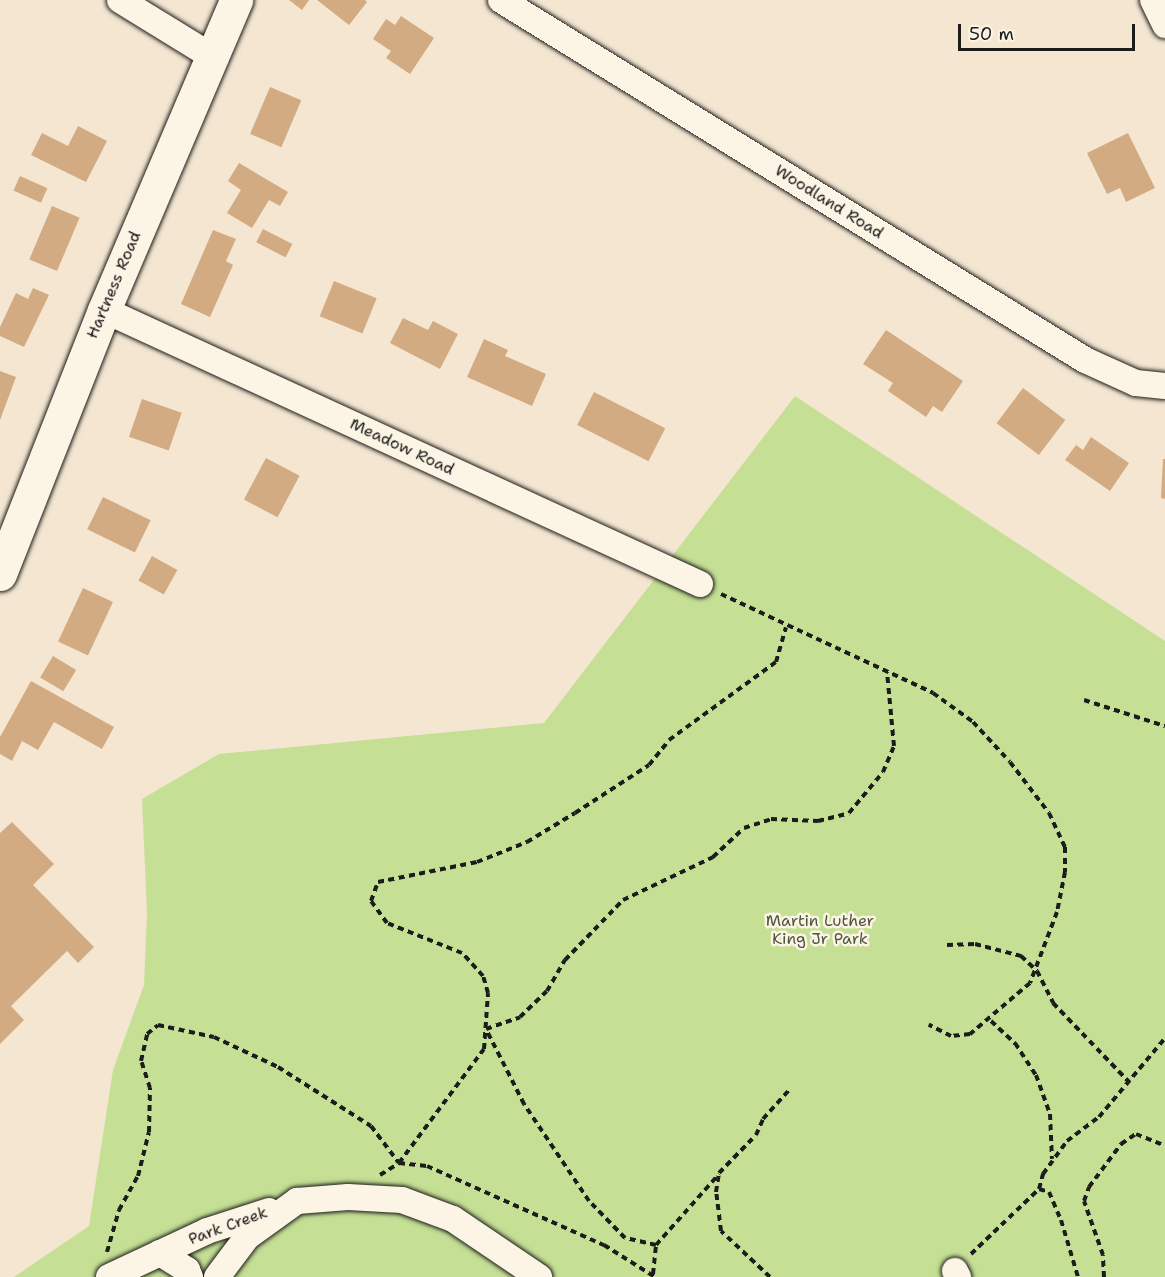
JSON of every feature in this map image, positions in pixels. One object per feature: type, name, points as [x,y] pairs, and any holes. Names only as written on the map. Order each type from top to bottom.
[{"type":"main road","name":"Hartness Road","points":[[0,574],[104,310],[236,0]]},
{"type":"street","points":[[120,0],[211,56]]},
{"type":"street","name":"Woodland Road","points":[[501,0],[1085,360],[1136,383],[1165,387]]},
{"type":"street","points":[[1154,0],[1165,25]]},
{"type":"street","name":"Meadow Road","points":[[104,310],[700,584]]},
{"type":"street","name":"Park Creek","points":[[107,1268],[160,1253],[207,1232],[297,1201],[348,1197],[402,1200],[453,1220],[539,1277]]},
{"type":"street","points":[[217,1277],[247,1236],[297,1201]]},
{"type":"street","name":"Park Creek","points":[[160,1253],[187,1270],[190,1277]]},
{"type":"path","points":[[700,584],[786,627],[933,693],[973,722],[1010,762],[1049,813],[1065,847],[1065,872],[1057,912],[1037,971],[1030,983],[991,1021],[970,1034],[951,1036],[929,1025]]},
{"type":"path","points":[[348,1197],[399,1163],[484,1049],[486,1029],[488,993],[483,976],[462,953],[387,923],[371,901],[378,882],[477,862],[526,842],[575,813],[649,765],[669,740],[776,662],[786,627]]},
{"type":"path","points":[[486,1029],[520,1017],[547,991],[565,960],[623,900],[713,857],[744,828],[771,819],[818,821],[849,813],[883,772],[894,747],[887,672]]},
{"type":"path","points":[[1084,700],[1165,726]]},
{"type":"path","points":[[947,945],[975,944],[1008,950],[1021,956],[1037,971],[1053,1003],[1129,1082]]},
{"type":"path","points":[[991,1021],[1016,1043],[1036,1075],[1050,1114],[1052,1162]]},
{"type":"path","points":[[107,1268],[119,1210],[138,1176],[149,1132],[150,1088],[141,1061],[147,1034],[158,1025],[214,1037],[278,1067],[371,1126],[399,1163],[427,1166],[467,1181],[604,1245],[654,1276],[656,1245],[719,1173],[756,1135],[767,1113],[789,1090]]},
{"type":"path","points":[[486,1029],[524,1104],[589,1201],[625,1238],[656,1245]]},
{"type":"path","points":[[957,1274],[1039,1189],[1043,1174],[1066,1142],[1099,1117],[1165,1038]]},
{"type":"path","points":[[1104,1277],[1102,1255],[1084,1201],[1089,1187],[1121,1144],[1136,1134],[1165,1146]]},
{"type":"path","points":[[719,1173],[716,1202],[721,1231],[770,1277]]},
{"type":"path","points":[[1039,1189],[1049,1192],[1054,1203],[1078,1277]]},
{"type":"green space","name":"Martin Luther King Jr Park","points":[[795,396],[1165,641],[1165,1277],[14,1277],[89,1226],[113,1070],[144,985],[147,912],[142,799],[219,754],[544,723]]},
{"type":"building","points":[[289,0],[309,0],[302,10]]},
{"type":"building","points":[[317,0],[365,0],[367,2],[349,25]]},
{"type":"building","points":[[401,16],[434,38],[410,74],[386,58],[391,51],[373,39],[386,19],[395,25]]},
{"type":"building","points":[[270,87],[301,100],[281,147],[250,134]]},
{"type":"building","points":[[78,126],[107,141],[86,182],[31,155],[42,133],[68,146]]},
{"type":"building","points":[[1128,133],[1155,188],[1126,202],[1120,188],[1107,194],[1087,153]]},
{"type":"building","points":[[239,163],[288,192],[280,206],[269,200],[252,228],[227,213],[241,190],[228,181]]},
{"type":"building","points":[[20,176],[47,188],[41,203],[13,191]]},
{"type":"building","points":[[52,206],[80,218],[57,271],[29,259]]},
{"type":"building","points":[[263,229],[292,244],[286,257],[256,242]]},
{"type":"building","points":[[213,230],[236,239],[226,261],[233,265],[210,317],[181,304]]},
{"type":"building","points":[[334,281],[377,298],[362,333],[320,316]]},
{"type":"building","points":[[33,288],[49,295],[24,347],[0,336],[0,327],[16,293],[28,299]]},
{"type":"building","points":[[403,318],[428,330],[433,321],[458,334],[440,369],[390,343]]},
{"type":"building","points":[[886,330],[963,381],[942,412],[933,406],[926,417],[888,391],[893,383],[863,364]]},
{"type":"building","points":[[484,339],[508,350],[505,356],[546,374],[532,406],[467,377]]},
{"type":"building","points":[[0,371],[16,377],[0,420]]},
{"type":"building","points":[[1023,388],[1065,420],[1039,455],[997,423]]},
{"type":"building","points":[[594,392],[665,428],[648,461],[577,425]]},
{"type":"building","points":[[142,399],[182,413],[169,450],[129,437]]},
{"type":"building","points":[[1091,437],[1129,463],[1110,491],[1065,460],[1076,445],[1083,450]]},
{"type":"building","points":[[266,458],[300,476],[277,517],[244,499]]},
{"type":"building","points":[[1163,459],[1165,459],[1165,499],[1161,498]]},
{"type":"building","points":[[103,497],[151,520],[135,553],[87,529]]},
{"type":"building","points":[[152,556],[177,570],[164,595],[138,580]]},
{"type":"building","points":[[83,588],[113,602],[88,655],[58,641]]},
{"type":"building","points":[[53,656],[76,670],[63,691],[40,677]]},
{"type":"building","points":[[31,681],[114,727],[102,749],[54,722],[38,750],[22,741],[12,761],[0,754],[0,737]]},
{"type":"building","points":[[12,822],[54,864],[33,885],[94,947],[78,963],[67,951],[11,1006],[24,1020],[0,1044],[0,833]]}]
